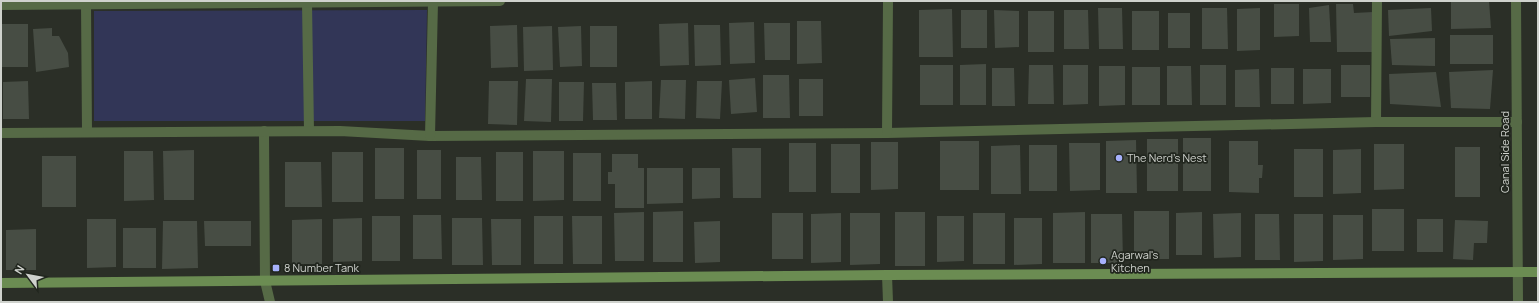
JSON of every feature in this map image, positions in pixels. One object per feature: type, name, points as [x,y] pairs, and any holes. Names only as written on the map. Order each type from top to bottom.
[{"type":"main road","points":[[1,283],[887,275],[1538,272]]},
{"type":"street","points":[[1,6],[266,2],[500,1]]},
{"type":"street","points":[[887,133],[888,1]]},
{"type":"street","points":[[1376,122],[1377,1]]},
{"type":"street","name":"Canal Side Road","points":[[1516,1],[1518,302]]},
{"type":"street","points":[[430,136],[433,2]]},
{"type":"street","points":[[307,3],[309,131]]},
{"type":"street","points":[[86,4],[87,132]]},
{"type":"street","points":[[1,133],[340,131],[430,136],[887,133],[1376,122],[1517,122]]},
{"type":"street","points":[[264,131],[265,281],[270,302]]},
{"type":"street","points":[[887,275],[888,302]]},
{"type":"shaded area","points":[[427,10],[425,121],[94,121],[94,11]]},
{"type":"building","points":[[1451,1],[1489,1],[1491,28],[1451,29]]},
{"type":"building","points":[[1274,4],[1299,4],[1299,36],[1274,37]]},
{"type":"building","points":[[1336,4],[1353,4],[1354,13],[1373,12],[1373,52],[1337,52]]},
{"type":"building","points":[[1329,5],[1331,42],[1310,42],[1309,8]]},
{"type":"building","points":[[1098,8],[1122,8],[1123,49],[1099,49]]},
{"type":"building","points":[[1202,8],[1227,8],[1228,49],[1202,49]]},
{"type":"building","points":[[1260,8],[1260,50],[1237,51],[1237,9]]},
{"type":"building","points":[[1431,8],[1432,31],[1389,36],[1388,10]]},
{"type":"building","points":[[952,9],[953,57],[919,57],[919,10]]},
{"type":"building","points":[[961,10],[987,10],[987,48],[961,48]]},
{"type":"building","points":[[994,10],[1019,11],[1019,47],[995,48]]},
{"type":"building","points":[[1064,10],[1088,10],[1089,49],[1064,49]]},
{"type":"building","points":[[1028,11],[1054,11],[1054,52],[1028,52]]},
{"type":"building","points":[[1132,11],[1159,11],[1159,50],[1132,50]]},
{"type":"building","points":[[1168,13],[1190,13],[1190,48],[1168,48]]},
{"type":"building","points":[[797,21],[821,21],[822,63],[797,64]]},
{"type":"building","points":[[754,22],[755,63],[730,64],[729,23]]},
{"type":"building","points":[[688,23],[689,65],[660,66],[659,24]]},
{"type":"building","points":[[764,23],[790,23],[790,60],[765,60]]},
{"type":"building","points":[[2,24],[28,24],[28,67],[2,67]]},
{"type":"building","points":[[517,25],[518,67],[491,68],[490,26]]},
{"type":"building","points":[[694,25],[720,25],[721,65],[695,66]]},
{"type":"building","points":[[552,26],[553,70],[524,71],[523,27]]},
{"type":"building","points":[[581,26],[582,66],[560,67],[558,27]]},
{"type":"building","points":[[590,26],[617,26],[617,67],[590,67]]},
{"type":"building","points":[[52,28],[52,36],[59,36],[68,53],[69,67],[36,72],[33,29]]},
{"type":"building","points":[[1450,35],[1493,35],[1493,64],[1450,64]]},
{"type":"building","points":[[1435,38],[1435,66],[1392,65],[1390,39]]},
{"type":"building","points":[[986,64],[986,105],[960,105],[960,65]]},
{"type":"building","points":[[920,65],[953,65],[953,105],[920,105]]},
{"type":"building","points":[[1029,65],[1053,65],[1054,104],[1028,104]]},
{"type":"building","points":[[1063,65],[1088,65],[1088,104],[1063,105]]},
{"type":"building","points":[[1200,65],[1226,65],[1226,105],[1200,105]]},
{"type":"building","points":[[1341,65],[1370,65],[1370,97],[1341,97]]},
{"type":"building","points":[[1099,66],[1125,66],[1125,105],[1099,106]]},
{"type":"building","points":[[1167,66],[1191,66],[1192,105],[1167,105]]},
{"type":"building","points":[[1132,67],[1160,67],[1160,105],[1132,105]]},
{"type":"building","points":[[992,68],[1014,68],[1015,106],[992,106]]},
{"type":"building","points":[[1271,68],[1294,68],[1294,104],[1271,104]]},
{"type":"building","points":[[1259,69],[1260,107],[1235,107],[1235,70]]},
{"type":"building","points":[[1303,69],[1331,69],[1331,103],[1303,104]]},
{"type":"building","points":[[1493,70],[1490,109],[1451,108],[1449,72]]},
{"type":"building","points":[[1436,72],[1441,107],[1390,104],[1389,74]]},
{"type":"building","points":[[763,75],[789,75],[790,118],[763,118]]},
{"type":"building","points":[[755,78],[757,112],[731,114],[729,80]]},
{"type":"building","points":[[526,79],[552,79],[551,122],[524,121]]},
{"type":"building","points":[[799,79],[823,79],[823,116],[799,116]]},
{"type":"building","points":[[661,80],[686,80],[685,119],[659,118]]},
{"type":"building","points":[[28,81],[29,119],[3,119],[3,82]]},
{"type":"building","points":[[489,81],[518,81],[517,125],[488,124]]},
{"type":"building","points":[[652,81],[652,119],[625,119],[625,82]]},
{"type":"building","points":[[697,81],[722,81],[720,119],[696,118]]},
{"type":"building","points":[[559,82],[584,82],[583,121],[559,121]]},
{"type":"building","points":[[592,83],[616,83],[617,120],[593,120]]},
{"type":"building","points":[[1183,138],[1211,138],[1211,191],[1183,191]]},
{"type":"building","points":[[1147,139],[1178,139],[1178,191],[1147,191]]},
{"type":"building","points":[[1136,140],[1137,193],[1106,193],[1106,141]]},
{"type":"building","points":[[940,141],[979,141],[979,190],[940,190]]},
{"type":"building","points":[[1229,141],[1258,141],[1258,165],[1263,165],[1262,178],[1259,178],[1259,193],[1229,192]]},
{"type":"building","points":[[871,142],[898,142],[898,189],[871,190]]},
{"type":"building","points":[[789,143],[816,143],[816,192],[789,192]]},
{"type":"building","points":[[1069,143],[1100,143],[1100,190],[1070,191]]},
{"type":"building","points":[[831,144],[860,144],[860,193],[831,193]]},
{"type":"building","points":[[1374,144],[1404,144],[1404,189],[1374,190]]},
{"type":"building","points":[[1020,145],[1021,194],[991,194],[991,146]]},
{"type":"building","points":[[1029,145],[1057,145],[1057,191],[1029,191]]},
{"type":"building","points":[[1455,147],[1480,147],[1480,197],[1455,197]]},
{"type":"building","points":[[375,148],[404,148],[404,199],[375,199]]},
{"type":"building","points":[[732,148],[761,148],[761,198],[733,198]]},
{"type":"building","points":[[1294,149],[1323,149],[1323,197],[1294,197]]},
{"type":"building","points":[[1361,149],[1361,193],[1333,194],[1333,150]]},
{"type":"building","points":[[194,150],[194,200],[164,200],[163,151]]},
{"type":"building","points":[[417,150],[441,150],[441,199],[417,199]]},
{"type":"building","points":[[124,151],[153,151],[154,200],[124,201]]},
{"type":"building","points":[[533,151],[564,151],[564,200],[533,201]]},
{"type":"building","points":[[332,152],[363,152],[363,202],[332,202]]},
{"type":"building","points":[[496,152],[523,152],[523,201],[496,201]]},
{"type":"building","points":[[573,153],[601,153],[601,201],[573,201]]},
{"type":"building","points":[[612,154],[638,154],[638,168],[644,168],[644,208],[615,208],[615,184],[608,184],[608,172],[612,172]]},
{"type":"building","points":[[42,156],[76,156],[76,207],[42,207]]},
{"type":"building","points":[[456,157],[481,157],[482,200],[456,200]]},
{"type":"building","points":[[285,162],[321,162],[322,207],[285,207]]},
{"type":"building","points":[[647,168],[683,168],[683,203],[647,204]]},
{"type":"building","points":[[692,168],[720,168],[720,198],[692,199]]},
{"type":"building","points":[[1372,209],[1404,209],[1404,251],[1372,251]]},
{"type":"building","points":[[683,211],[683,262],[653,262],[653,212]]},
{"type":"building","points":[[1134,211],[1169,211],[1169,259],[1134,259]]},
{"type":"building","points":[[644,212],[644,261],[615,261],[614,213]]},
{"type":"building","points":[[895,212],[925,212],[925,266],[895,266]]},
{"type":"building","points":[[1085,212],[1085,263],[1053,263],[1053,213]]},
{"type":"building","points":[[1202,212],[1202,255],[1176,255],[1176,213]]},
{"type":"building","points":[[772,213],[803,213],[803,259],[772,259]]},
{"type":"building","points":[[841,213],[841,262],[811,263],[811,214]]},
{"type":"building","points":[[850,213],[880,213],[880,264],[850,265]]},
{"type":"building","points":[[973,213],[1005,213],[1005,264],[973,264]]},
{"type":"building","points":[[1241,213],[1241,257],[1214,258],[1213,214]]},
{"type":"building","points":[[1091,214],[1122,214],[1123,263],[1091,263]]},
{"type":"building","points":[[1255,214],[1279,214],[1280,260],[1255,260]]},
{"type":"building","points":[[1294,214],[1323,214],[1323,261],[1294,262]]},
{"type":"building","points":[[413,215],[441,215],[442,259],[413,259]]},
{"type":"building","points":[[1333,215],[1363,215],[1363,259],[1333,260]]},
{"type":"building","points":[[372,216],[400,216],[400,261],[372,261]]},
{"type":"building","points":[[534,216],[563,216],[563,264],[534,264]]},
{"type":"building","points":[[572,216],[602,216],[602,264],[573,264]]},
{"type":"building","points":[[937,216],[964,216],[964,261],[937,262]]},
{"type":"building","points":[[362,218],[362,261],[333,262],[333,219]]},
{"type":"building","points":[[452,218],[482,218],[483,265],[452,265]]},
{"type":"building","points":[[1014,218],[1042,218],[1042,264],[1014,265]]},
{"type":"building","points":[[87,219],[116,219],[116,267],[87,268]]},
{"type":"building","points":[[322,219],[322,264],[292,264],[292,220]]},
{"type":"building","points":[[491,219],[521,219],[521,265],[492,265]]},
{"type":"building","points":[[1417,219],[1443,219],[1443,252],[1417,252]]},
{"type":"building","points":[[1455,220],[1488,221],[1487,243],[1474,243],[1473,260],[1453,259]]},
{"type":"building","points":[[163,221],[197,221],[198,268],[162,269]]},
{"type":"building","points":[[204,221],[251,221],[251,246],[205,246]]},
{"type":"building","points":[[720,221],[720,262],[695,263],[694,222]]},
{"type":"building","points":[[123,228],[156,228],[156,268],[123,268]]},
{"type":"building","points":[[36,229],[36,270],[6,270],[6,230]]},
{"type":"place","name":"The Nerd's Nest","points":[[1119,158]]},
{"type":"place","name":"Agarwal's Kitchen","points":[[1103,261]]},
{"type":"place","name":"8 Number Tank","points":[[276,268]]}]
